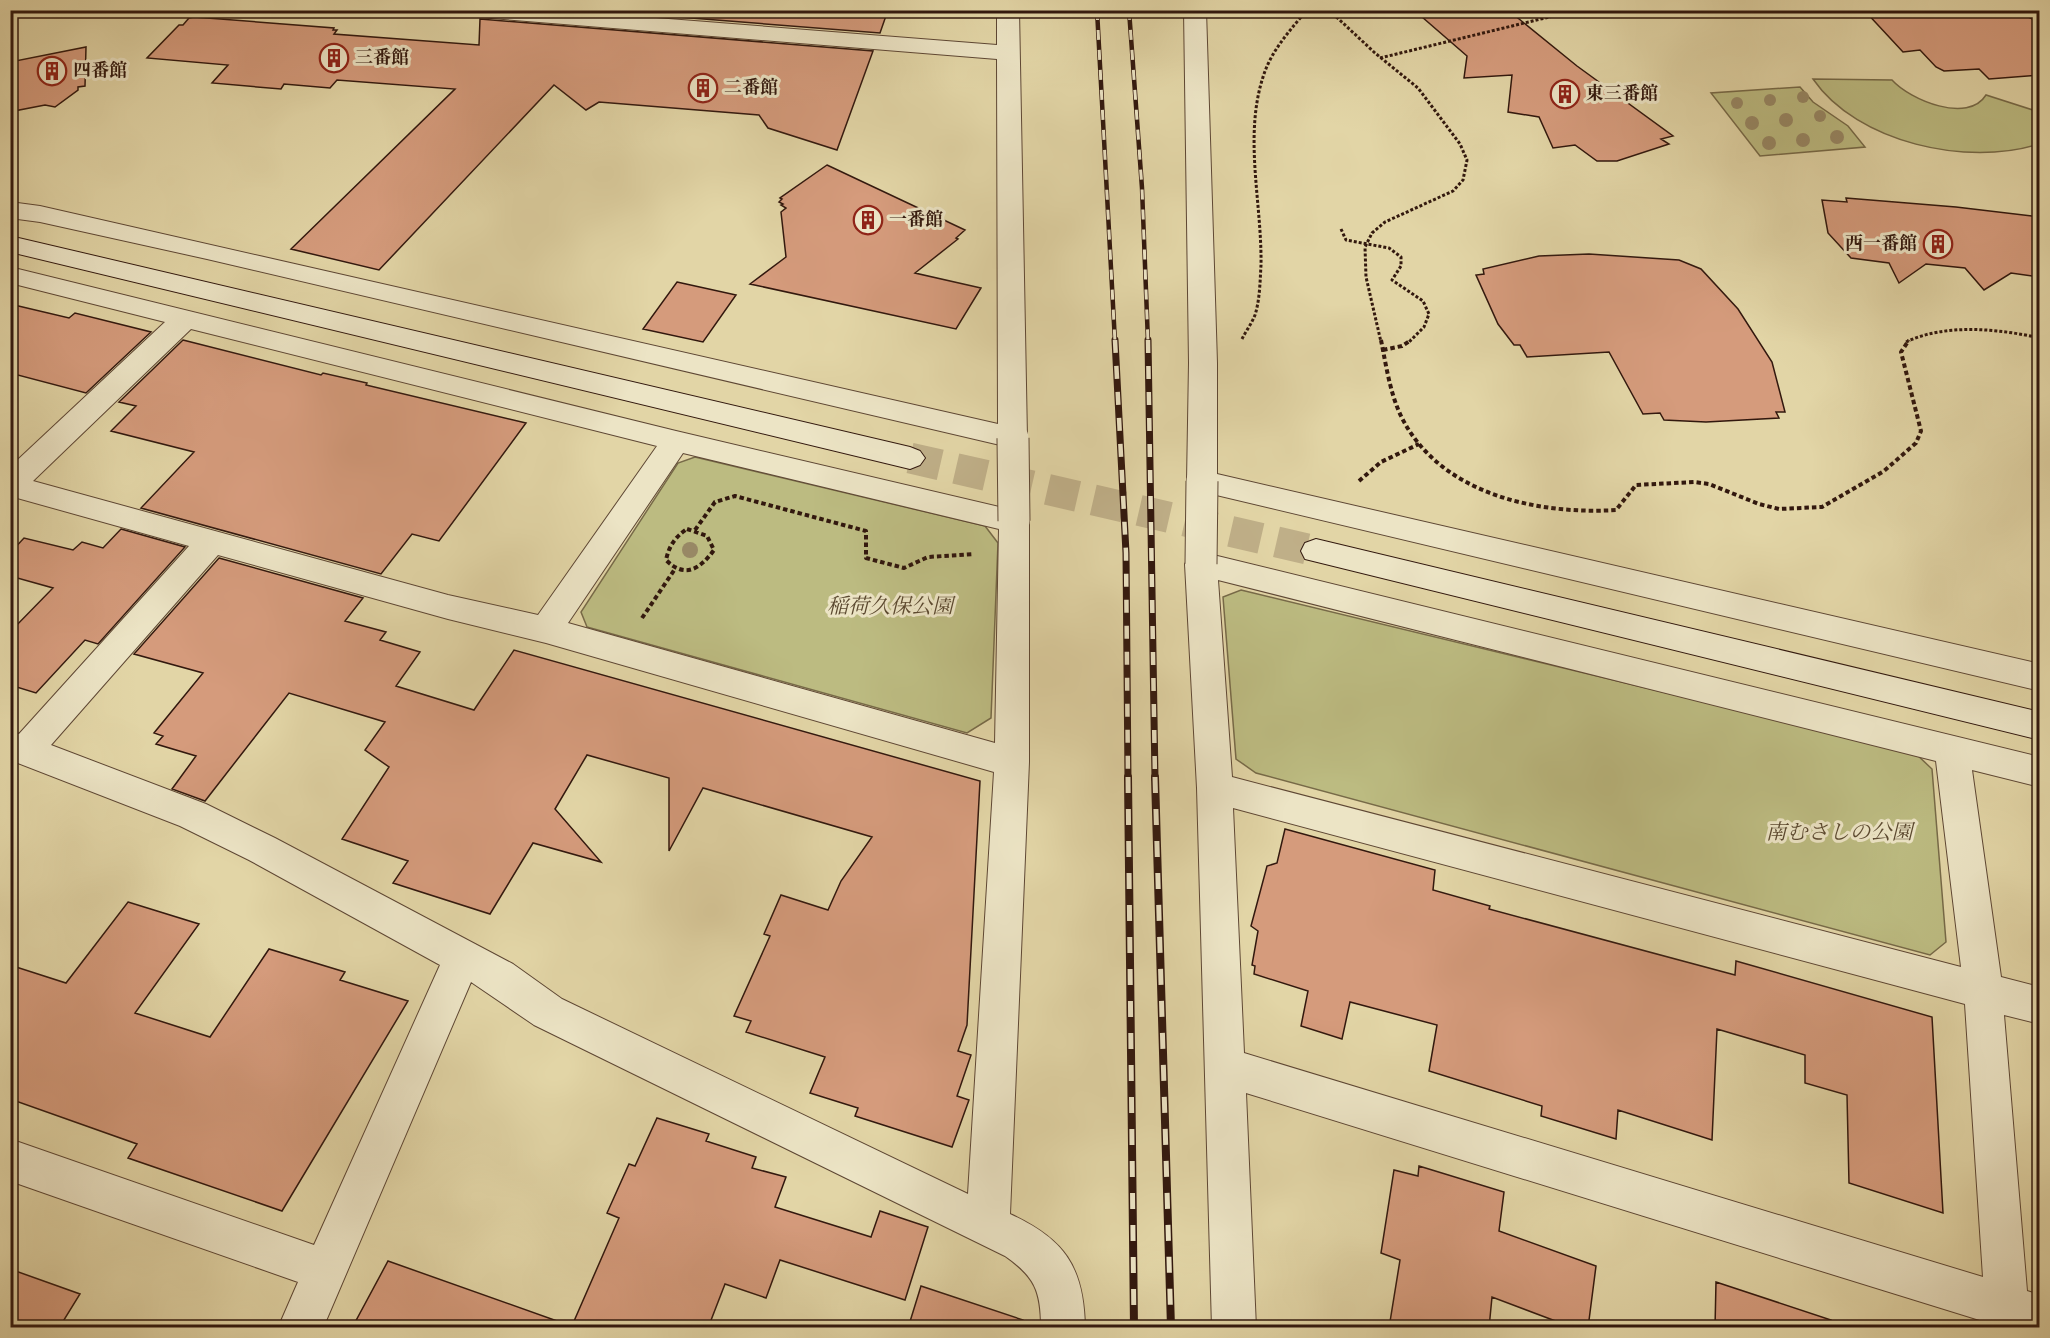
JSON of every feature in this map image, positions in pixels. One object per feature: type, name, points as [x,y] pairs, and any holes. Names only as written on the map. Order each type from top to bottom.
[{"type":"street","points":[[988,1224],[1012,762],[1015,526],[1008,10]]},
{"type":"street","points":[[1195,10],[1203,363],[1202,564],[1215,788],[1234,1328]]},
{"type":"street","points":[[467,11],[1008,53]]},
{"type":"street","points":[[10,210],[40,214],[176,244],[1013,438]]},
{"type":"street","points":[[10,244],[910,458]]},
{"type":"street","points":[[10,275],[1015,526]]},
{"type":"street","points":[[10,485],[185,319]]},
{"type":"street","points":[[546,630],[676,441]]},
{"type":"street","points":[[1202,481],[2040,678]]},
{"type":"street","points":[[10,485],[448,607],[546,630],[1012,762]]},
{"type":"street","points":[[212,541],[18,747],[193,815],[262,849],[499,977],[548,1012],[917,1192],[988,1224],[1036,1251],[1052,1269],[1060,1291],[1063,1328]]},
{"type":"street","points":[[1316,550],[2040,726]]},
{"type":"street","points":[[1202,564],[2040,772]]},
{"type":"street","points":[[1226,1067],[2018,1317],[1983,990],[1952,752]]},
{"type":"street","points":[[1215,788],[2040,1006]]},
{"type":"street","points":[[300,1328],[462,957]]},
{"type":"street","points":[[10,1160],[325,1270]]},
{"type":"path","points":[[1203,363],[1233,351],[1249,331],[1258,307],[1261,283],[1254,158],[1258,103],[1264,75],[1296,22],[1307,10]]},
{"type":"path","points":[[1329,10],[1380,58],[1418,88],[1464,151],[1468,169],[1461,183],[1444,196],[1399,214],[1382,225],[1367,244],[1366,272],[1383,350],[1401,416],[1419,444],[1436,462],[1485,492],[1513,502],[1555,510],[1597,512],[1616,510],[1636,485],[1694,482],[1709,484],[1759,504],[1779,508],[1821,507],[1884,471],[1916,443],[1921,431],[1901,352],[1907,341],[1951,330],[2001,331],[2040,338]]},
{"type":"path","points":[[1380,58],[1578,10]]},
{"type":"path","points":[[1341,229],[1346,240],[1385,246],[1396,251],[1400,256],[1402,266],[1392,280],[1397,286],[1422,299],[1429,314],[1428,321],[1419,334],[1401,346],[1383,350]]},
{"type":"path","points":[[1334,513],[1358,481],[1381,462],[1419,444]]},
{"type":"path","points":[[695,530],[715,500],[724,495],[748,498],[866,531],[866,558],[904,568],[928,557],[972,555],[987,539],[1015,526]]},
{"type":"path","points":[[687,529],[695,530],[707,536],[714,550],[708,560],[697,568],[685,572],[675,569],[666,560],[672,542],[678,534],[687,529]]},
{"type":"path","points":[[620,651],[675,569]]},
{"type":"green space","points":[[1813,79],[1892,80],[1900,88],[1925,101],[1953,108],[1966,108],[1978,104],[1986,95],[2039,112],[2039,144],[1980,153],[1916,144],[1885,134],[1857,119],[1832,101]]},
{"type":"green space","points":[[1800,87],[1813,102],[1848,126],[1865,147],[1760,156],[1711,93]]},
{"type":"green space","name":"稲荷久保公園","points":[[695,457],[985,526],[998,543],[991,718],[967,733],[587,627],[581,612],[678,463]]},
{"type":"green space","name":"南むさしの公園","points":[[1241,590],[1915,753],[1932,769],[1946,942],[1930,955],[1256,773],[1236,759],[1223,597]]},
{"type":"building","points":[[589,10],[888,10],[880,33]]},
{"type":"building","name":"東三番館","points":[[1414,10],[1508,10],[1577,66],[1673,136],[1661,139],[1669,144],[1617,161],[1597,161],[1575,145],[1553,148],[1539,117],[1508,112],[1512,75],[1464,78],[1467,56]]},
{"type":"building","points":[[1864,10],[2015,10],[2040,23],[2040,75],[1989,79],[1979,69],[1944,71],[1936,67],[1920,50],[1903,52]]},
{"type":"building","points":[[189,18],[334,28],[333,30],[337,30],[334,34],[479,45],[480,19],[873,51],[837,150],[768,128],[759,115],[599,102],[586,110],[554,85],[379,270],[291,249],[455,89],[337,80],[330,88],[284,84],[281,89],[212,83],[228,65],[147,58],[179,25],[183,25]]},
{"type":"building","name":"四番館","points":[[86,47],[85,86],[78,87],[78,90],[55,107],[45,105],[14,111],[14,103],[10,103],[10,62]]},
{"type":"building","points":[[827,165],[965,230],[956,238],[958,239],[915,273],[981,288],[956,329],[750,284],[786,257],[781,212],[786,208],[779,202],[782,199],[780,198]]},
{"type":"building","name":"西一番館","points":[[1846,198],[2040,217],[2040,277],[2011,273],[1984,290],[1965,268],[1926,264],[1899,283],[1889,263],[1851,258],[1828,233],[1822,200],[1847,202]]},
{"type":"building","points":[[1589,254],[1679,260],[1701,269],[1738,309],[1772,362],[1785,412],[1776,412],[1779,418],[1706,422],[1664,420],[1660,413],[1643,414],[1609,352],[1527,357],[1520,345],[1514,345],[1498,324],[1476,275],[1484,274],[1483,269],[1539,256]]},
{"type":"building","points":[[677,282],[736,295],[703,342],[643,329]]},
{"type":"building","points":[[10,304],[69,318],[75,313],[151,332],[86,393],[10,373]]},
{"type":"building","points":[[183,340],[526,423],[439,541],[412,534],[381,574],[141,508],[194,452],[111,431],[136,406],[119,402]]},
{"type":"building","points":[[121,529],[185,547],[98,644],[85,640],[36,693],[10,685],[10,632],[53,588],[10,576],[10,553],[24,538],[73,550],[82,542],[103,548]]},
{"type":"building","points":[[219,558],[363,598],[345,621],[386,632],[380,640],[420,652],[396,686],[474,710],[514,650],[980,781],[967,1025],[958,1051],[971,1055],[957,1096],[969,1100],[952,1147],[855,1116],[858,1108],[810,1093],[825,1057],[746,1032],[751,1021],[734,1016],[770,936],[764,934],[781,895],[828,910],[841,881],[872,837],[703,788],[669,851],[669,778],[587,755],[555,809],[601,862],[533,843],[490,914],[393,883],[408,861],[342,839],[389,767],[365,750],[385,722],[289,693],[205,801],[172,789],[196,756],[156,744],[163,736],[154,733],[203,673],[134,654]]},
{"type":"building","points":[[1285,829],[1435,870],[1433,890],[1490,906],[1489,909],[1735,975],[1736,961],[1932,1017],[1943,1213],[1849,1183],[1847,1095],[1805,1083],[1805,1055],[1717,1029],[1712,1140],[1618,1110],[1616,1139],[1541,1116],[1542,1106],[1429,1071],[1437,1025],[1350,1002],[1342,1039],[1301,1026],[1308,991],[1254,974],[1255,966],[1252,965],[1258,931],[1251,926],[1267,866],[1277,863]]},
{"type":"building","points":[[128,902],[199,924],[135,1013],[210,1037],[269,949],[345,972],[340,980],[408,1001],[282,1211],[128,1158],[137,1144],[10,1099],[10,965],[66,983]]},
{"type":"building","points":[[657,1118],[709,1134],[706,1141],[756,1157],[752,1168],[786,1177],[775,1207],[871,1237],[880,1211],[928,1227],[905,1300],[780,1260],[766,1298],[725,1284],[708,1328],[571,1328],[619,1218],[607,1213],[629,1164],[635,1166]]},
{"type":"building","points":[[1419,1166],[1504,1192],[1499,1231],[1596,1266],[1588,1328],[1574,1328],[1492,1297],[1489,1328],[1389,1328],[1400,1260],[1381,1253],[1394,1170],[1418,1176]]},
{"type":"building","points":[[388,1261],[560,1322],[559,1328],[352,1328]]},
{"type":"building","points":[[10,1269],[80,1294],[59,1328],[10,1328]]},
{"type":"building","points":[[1716,1282],[1831,1320],[1830,1328],[1715,1328]]},
{"type":"building","points":[[921,1286],[1023,1320],[1022,1328],[908,1328]]},
{"type":"tunnel","points":[[910,458],[1316,551]]},
{"type":"railway","points":[[1097,10],[1115,342]]},
{"type":"railway","points":[[1129,10],[1142,188],[1148,342]]},
{"type":"railway","points":[[1115,340],[1126,553],[1128,779]]},
{"type":"railway","points":[[1148,340],[1155,779]]},
{"type":"railway","points":[[1128,777],[1134,1328]]},
{"type":"railway","points":[[1155,777],[1171,1328]]},
{"type":"place","name":"三番館","points":[[334,58]]},
{"type":"place","name":"四番館","points":[[52,71]]},
{"type":"place","name":"二番館","points":[[703,88]]},
{"type":"place","name":"東三番館","points":[[1565,94]]},
{"type":"place","name":"一番館","points":[[868,220]]},
{"type":"place","name":"西一番館","points":[[1938,244]]}]
